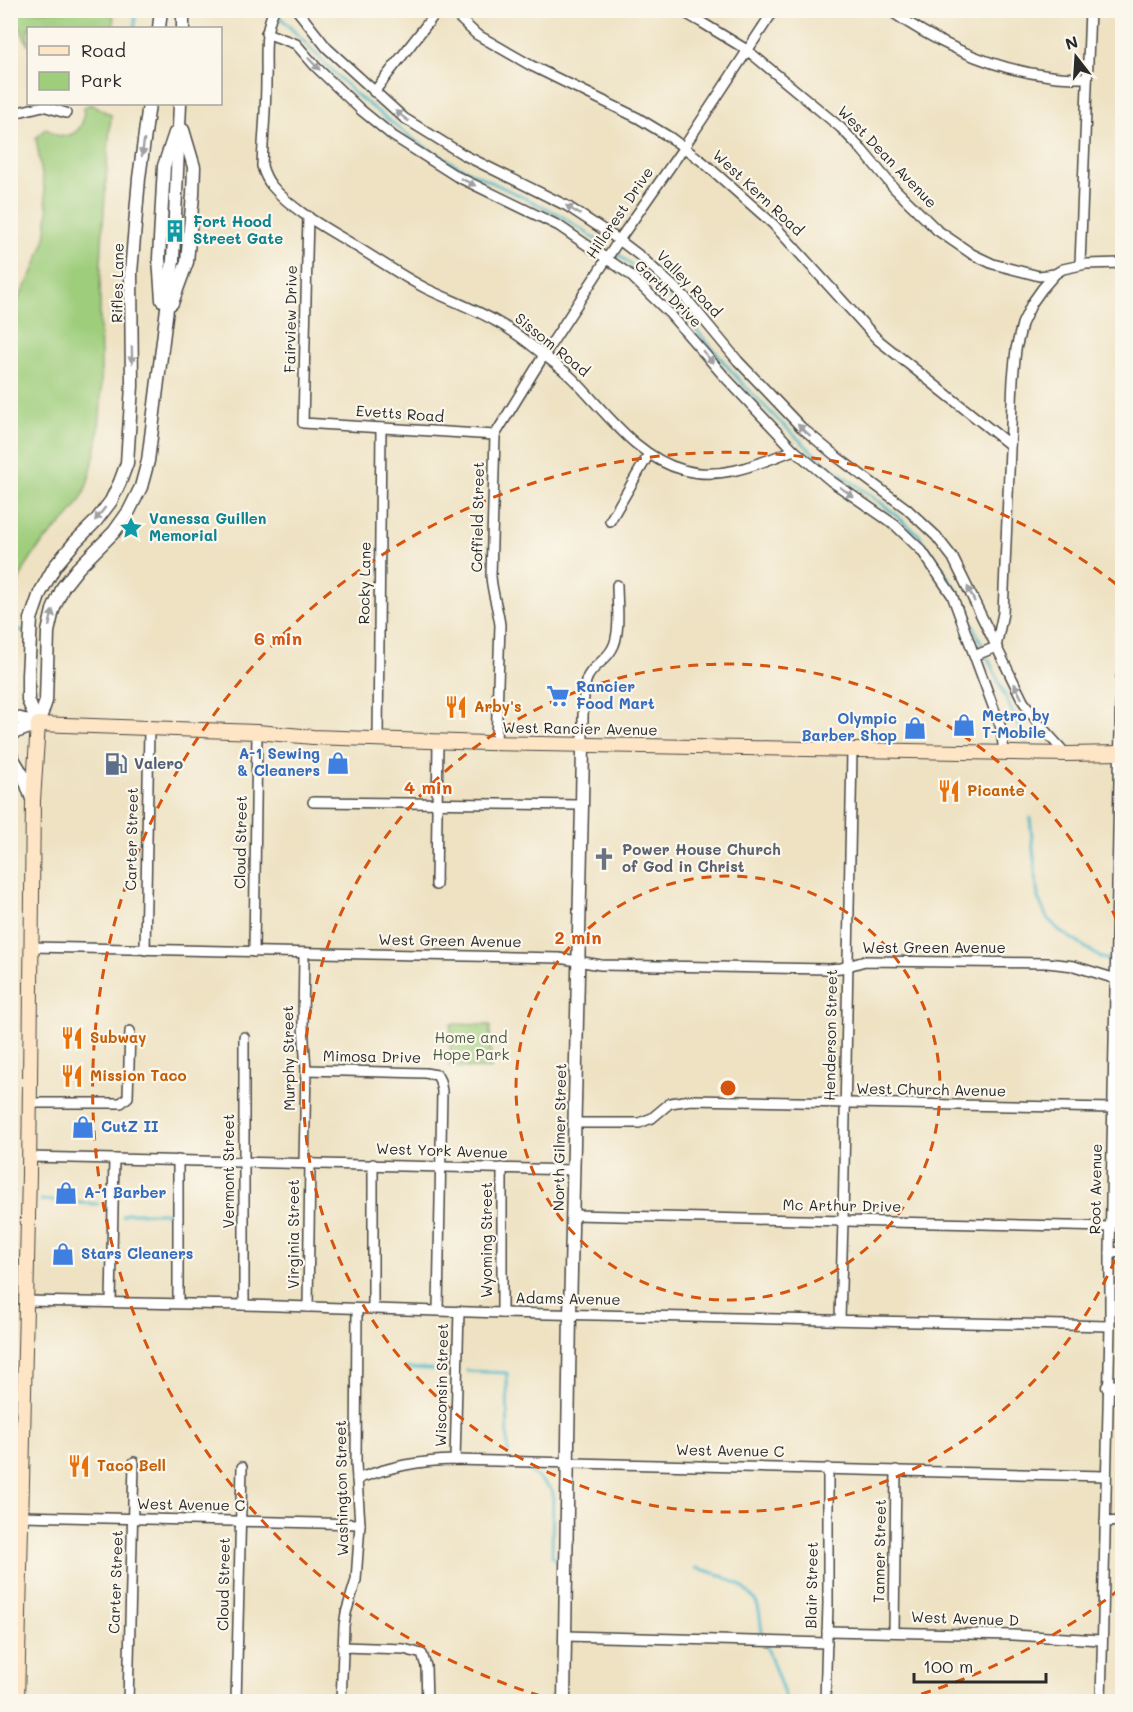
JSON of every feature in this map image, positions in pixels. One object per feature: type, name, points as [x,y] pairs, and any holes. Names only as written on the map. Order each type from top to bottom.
[{"type":"main road","name":"West Rancier Avenue","points":[[38,724],[257,732],[378,740],[582,746],[1121,753]]},
{"type":"main road","points":[[17,1701],[30,1103],[33,801],[38,724]]},
{"type":"street","points":[[159,27],[161,10]]},
{"type":"street","points":[[183,10],[183,27]]},
{"type":"street","points":[[266,33],[274,10]]},
{"type":"street","name":"Valley Road","points":[[297,10],[327,48],[404,118],[464,155],[567,206],[640,256],[684,297],[738,361],[801,427],[906,508],[936,536],[953,558],[996,647]]},
{"type":"street","points":[[374,92],[438,10]]},
{"type":"street","name":"West Kern Road","points":[[451,10],[476,34],[506,52],[638,118],[684,147],[773,224],[877,339],[1010,445]]},
{"type":"street","name":"West Dean Avenue","points":[[680,10],[747,50],[842,128],[894,188],[937,230],[972,254],[993,264],[1039,276],[1055,274]]},
{"type":"street","name":"Hillcrest Drive","points":[[495,435],[607,258],[684,147],[774,10]]},
{"type":"street","points":[[889,10],[925,35],[957,50],[1004,67],[1051,76],[1087,78]]},
{"type":"street","points":[[1080,264],[1090,10]]},
{"type":"street","name":"Sissom Road","points":[[266,33],[262,166],[266,177],[278,193],[308,216],[407,278],[496,321],[521,337],[572,377],[649,454],[684,470],[702,473],[747,469],[794,450]]},
{"type":"street","name":"Garth Drive","points":[[266,33],[296,44],[316,67],[361,110],[393,136],[456,176],[559,226],[629,274],[670,314],[723,375],[794,450],[831,481],[895,525],[922,551],[952,596],[1001,728],[1004,753]]},
{"type":"street","name":"Rifles Lane","points":[[38,724],[28,700],[31,619],[40,593],[55,566],[111,501],[127,463],[132,386],[130,273],[149,105]]},
{"type":"street","points":[[38,724],[46,701],[48,632],[53,610],[63,586],[114,532],[129,512],[141,487],[148,461],[173,260],[180,105]]},
{"type":"street","points":[[10,114],[43,106],[66,114]]},
{"type":"street","name":"Fairview Drive","points":[[303,423],[308,216]]},
{"type":"street","points":[[1066,754],[1038,723],[1023,701],[996,647],[1003,613],[1010,414],[1016,349],[1022,324],[1032,303],[1055,274],[1080,264],[1122,263]]},
{"type":"street","name":"Evetts Road","points":[[303,423],[495,435]]},
{"type":"street","name":"Rocky Lane","points":[[378,740],[381,428]]},
{"type":"street","name":"Coffield Street","points":[[495,435],[491,576],[500,625],[496,743]]},
{"type":"street","points":[[610,521],[649,454]]},
{"type":"street","name":"North Gilmer Street","points":[[564,1701],[582,746],[586,680],[596,666],[604,661],[614,645],[617,585]]},
{"type":"street","points":[[974,656],[996,647]]},
{"type":"street","name":"Root Avenue","points":[[1101,1701],[1110,1253],[1118,1119],[1113,1108],[1120,841],[1121,677]]},
{"type":"street","points":[[10,716],[38,724]]},
{"type":"street","points":[[10,734],[38,724]]},
{"type":"street","name":"Carter Street","points":[[145,950],[149,729]]},
{"type":"street","name":"Cloud Street","points":[[254,952],[257,732]]},
{"type":"street","points":[[436,885],[438,741]]},
{"type":"street","name":"Henderson Street","points":[[840,1319],[852,751]]},
{"type":"street","points":[[10,754],[24,777],[33,801]]},
{"type":"street","points":[[313,802],[582,805]]},
{"type":"street","name":"West Green Avenue","points":[[32,947],[559,958],[601,965],[829,969],[875,961],[1047,963],[1116,975]]},
{"type":"street","name":"Murphy Street","points":[[304,954],[303,1025],[306,1046],[307,1163]]},
{"type":"street","points":[[30,1103],[124,1102],[129,1097],[130,1030]]},
{"type":"street","name":"Vermont Street","points":[[244,1037],[244,1305]]},
{"type":"street","name":"Mimosa Drive","points":[[306,1070],[437,1075]]},
{"type":"street","name":"Wisconsin Street","points":[[437,1075],[442,1091],[438,1310]]},
{"type":"street","name":"West Church Avenue","points":[[575,1123],[639,1123],[652,1118],[670,1102],[678,1101],[1113,1108]]},
{"type":"street","name":"West York Avenue","points":[[29,1157],[573,1170]]},
{"type":"street","points":[[111,1302],[114,1159]]},
{"type":"street","points":[[178,1160],[178,1303]]},
{"type":"street","name":"Virginia Street","points":[[307,1163],[309,1307]]},
{"type":"street","points":[[373,1164],[373,1308]]},
{"type":"street","name":"Wyoming Street","points":[[502,1168],[502,1313]]},
{"type":"street","name":"Mc Arthur Drive","points":[[573,1215],[1111,1227]]},
{"type":"street","points":[[1110,1253],[1122,1252]]},
{"type":"street","name":"Adams Avenue","points":[[26,1301],[1110,1326]]},
{"type":"street","name":"Washington Street","points":[[341,1701],[342,1647],[346,1613],[356,1580],[360,1524],[356,1464],[357,1309]]},
{"type":"street","name":"Wisconsin Street","points":[[455,1460],[459,1311]]},
{"type":"street","points":[[1108,1387],[1122,1386]]},
{"type":"street","name":"West Avenue C","points":[[357,1479],[414,1462],[455,1460],[1105,1476]]},
{"type":"street","name":"Carter Street","points":[[128,1701],[134,1462]]},
{"type":"street","name":"Cloud Street","points":[[236,1701],[242,1467]]},
{"type":"street","name":"Blair Street","points":[[825,1701],[828,1468]]},
{"type":"street","name":"Tanner Street","points":[[894,1632],[896,1470]]},
{"type":"street","name":"West Avenue C","points":[[21,1516],[360,1524]]},
{"type":"street","points":[[1105,1522],[1122,1521]]},
{"type":"street","name":"West Avenue D","points":[[827,1631],[1101,1640]]},
{"type":"street","points":[[566,1636],[827,1643]]},
{"type":"street","points":[[342,1647],[404,1649],[422,1654],[426,1666],[427,1701]]},
{"type":"green space","points":[[13,11],[113,11],[114,27],[27,27],[27,44]]},
{"type":"green space","points":[[92,105],[111,115],[101,252],[101,403],[97,445],[88,482],[78,505],[30,558],[20,578],[11,606],[11,307],[16,303],[32,274],[45,241],[48,212],[36,138],[46,128],[60,136],[73,134],[82,124],[83,108]]},
{"type":"green space","name":"Home and Hope Park","points":[[451,1024],[490,1025],[491,1069],[450,1067]]},
{"type":"waterway","points":[[135,10],[135,27]]},
{"type":"waterway","points":[[279,16],[354,93],[417,142],[458,166],[560,215],[606,246]]},
{"type":"waterway","points":[[618,254],[665,293],[740,381],[779,421],[820,459],[885,506],[919,535],[958,592],[982,645]]},
{"type":"waterway","points":[[10,629],[25,631]]},
{"type":"waterway","points":[[988,658],[1026,743]]},
{"type":"waterway","points":[[1030,818],[1038,898],[1047,918],[1060,931],[1100,957],[1113,962]]},
{"type":"waterway","points":[[41,1200],[98,1204]]},
{"type":"waterway","points":[[123,1216],[127,1213],[171,1213]]},
{"type":"waterway","points":[[407,1368],[446,1370]]},
{"type":"waterway","points":[[467,1371],[507,1373],[508,1455]]},
{"type":"waterway","points":[[526,1468],[553,1493],[552,1556],[556,1560]]},
{"type":"waterway","points":[[696,1568],[732,1581],[741,1586],[754,1599],[759,1610],[763,1635],[787,1702]]},
{"type":"place","name":"Fort Hood Street Gate","points":[[175,231]]},
{"type":"place","name":"Vanessa Guillen Memorial","points":[[131,528]]},
{"type":"place","name":"Rancier Food Mart","points":[[558,696]]},
{"type":"place","name":"Arby's","points":[[456,707]]},
{"type":"place","name":"Metro by T-Mobile","points":[[964,725]]},
{"type":"place","name":"Olympic Barber Shop","points":[[915,728]]},
{"type":"place","name":"A-1 Sewing & Cleaners","points":[[338,763]]},
{"type":"place","name":"Valero","points":[[116,764]]},
{"type":"place","name":"Picante","points":[[949,791]]},
{"type":"place","name":"Power House Church of God in Christ","points":[[604,859]]},
{"type":"place","name":"Subway","points":[[72,1038]]},
{"type":"place","name":"Mission Taco","points":[[72,1076]]},
{"type":"place","name":"CutZ II","points":[[83,1127]]},
{"type":"place","name":"A-1 Barber","points":[[66,1193]]},
{"type":"place","name":"Stars Cleaners","points":[[63,1254]]},
{"type":"place","name":"Taco Bell","points":[[79,1466]]}]
